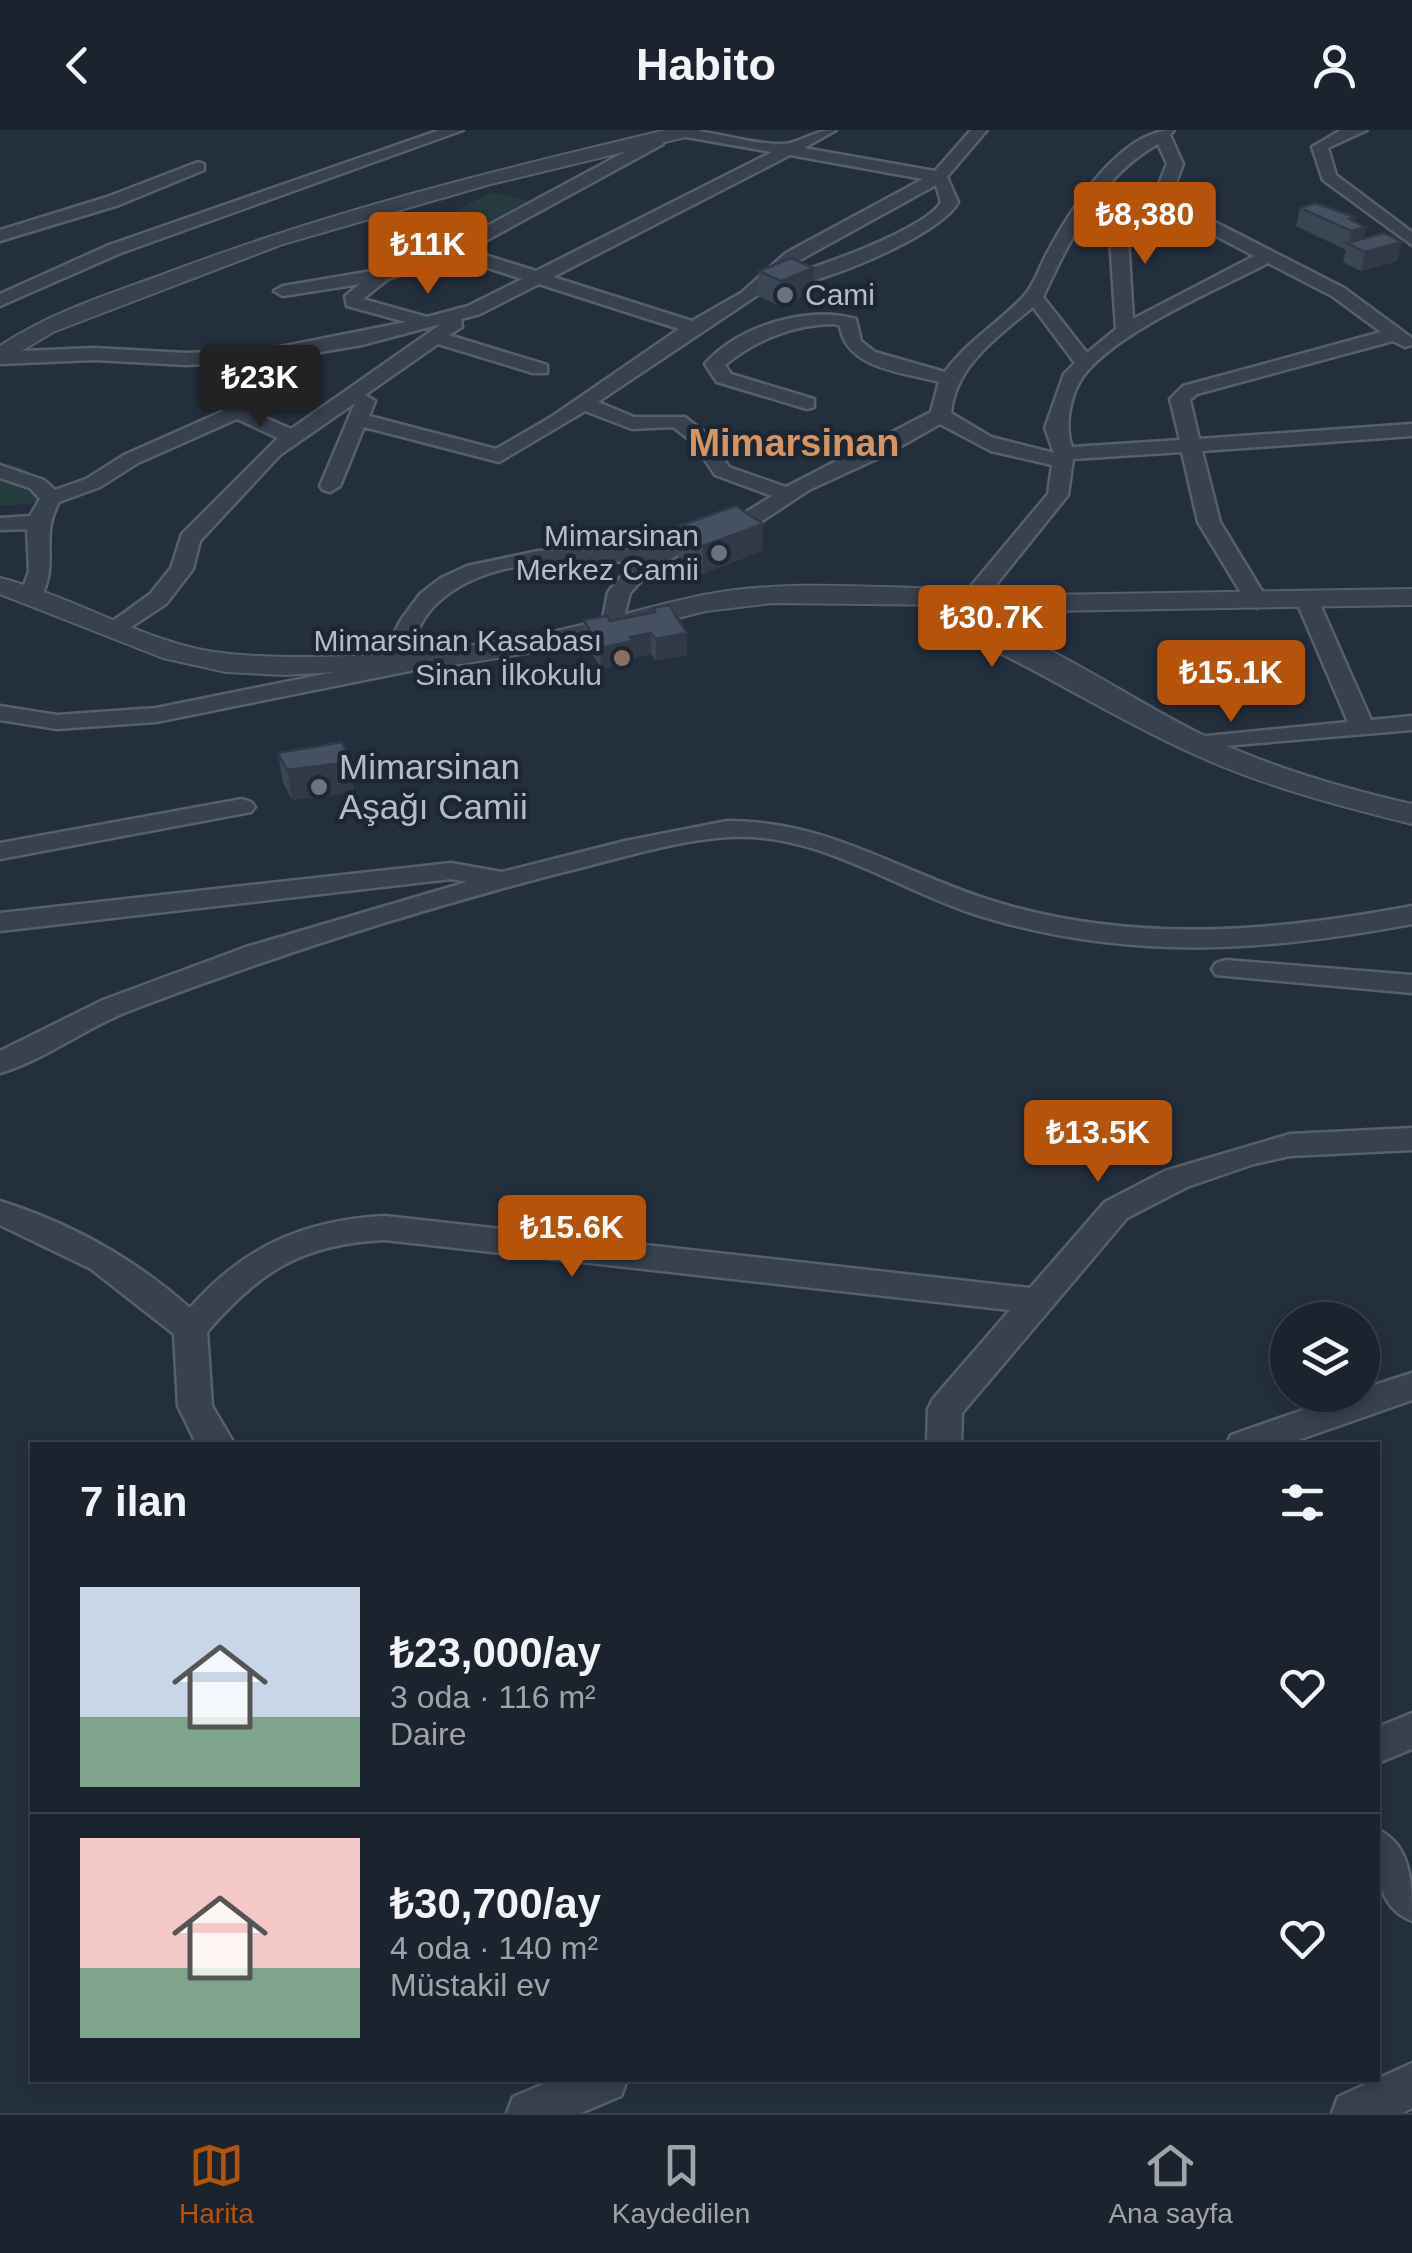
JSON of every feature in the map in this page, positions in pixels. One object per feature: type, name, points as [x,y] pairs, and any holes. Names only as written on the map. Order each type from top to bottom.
[{"type":"street","points":[[0,301],[115,250],[455,130]]},
{"type":"street","points":[[0,358],[94,354],[186,359],[276,354],[432,329],[828,130]]},
{"type":"street","points":[[354,418],[499,456],[758,287],[792,257],[939,177],[979,130]]},
{"type":"street","points":[[1359,130],[1325,140],[1320,154],[1329,177],[1412,240]]},
{"type":"street","points":[[0,358],[45,327],[275,240],[481,180],[689,131],[786,152],[939,177],[948,189],[950,201],[944,213],[878,250],[829,270],[758,287]]},
{"type":"street","points":[[941,415],[944,388],[984,339],[1034,297],[1070,222],[1138,145],[1164,132],[1175,164],[1161,201],[1120,238],[1125,331]]},
{"type":"street","points":[[283,291],[387,274],[454,251],[657,141]]},
{"type":"street","points":[[0,236],[113,201],[198,167]]},
{"type":"street","points":[[1161,201],[1338,292],[1404,340]]},
{"type":"street","points":[[1392,224],[1412,222]]},
{"type":"street","points":[[454,251],[695,328]]},
{"type":"street","points":[[971,609],[1058,494],[1064,458],[1055,428],[1074,374],[1125,331],[1265,257]]},
{"type":"street","points":[[387,274],[354,296],[353,302],[540,370]]},
{"type":"street","points":[[1034,297],[1086,364]]},
{"type":"street","points":[[808,403],[724,378],[715,364],[767,333],[832,317],[850,323],[852,343],[868,356],[951,379]]},
{"type":"street","points":[[114,628],[158,599],[182,569],[190,539],[242,481],[293,437],[379,376],[432,329]]},
{"type":"street","points":[[1257,601],[1209,522],[1180,399],[1190,390],[1404,340]]},
{"type":"street","points":[[330,486],[354,418],[379,376]]},
{"type":"street","points":[[584,403],[632,422],[678,421],[701,438],[722,471],[742,482],[788,495]]},
{"type":"street","points":[[32,594],[40,571],[37,522],[51,498],[93,482],[131,458],[236,412],[293,437]]},
{"type":"street","points":[[941,415],[961,432],[990,445],[1064,458],[1188,444],[1412,430]]},
{"type":"street","points":[[613,623],[619,592],[644,564],[683,542],[733,530],[788,495],[941,415]]},
{"type":"street","points":[[1386,434],[1412,440]]},
{"type":"street","points":[[0,471],[37,484],[51,498]]},
{"type":"street","points":[[0,524],[37,522]]},
{"type":"street","points":[[393,659],[408,626],[430,596],[478,571],[557,556],[659,556]]},
{"type":"street","points":[[0,586],[32,594],[173,652],[226,663],[284,666],[454,656]]},
{"type":"street","points":[[0,713],[57,722],[156,715],[553,640],[706,603],[971,609],[1412,598]]},
{"type":"street","points":[[1308,600],[1362,726]]},
{"type":"street","points":[[971,609],[1042,660],[1197,744],[1312,790],[1412,814]]},
{"type":"street","points":[[1197,744],[1412,723]]},
{"type":"street","points":[[0,851],[242,807]]},
{"type":"street","points":[[0,1063],[114,1008],[212,968],[502,880],[668,840],[727,830],[763,829],[820,841],[853,858],[987,910],[1093,934],[1179,940],[1256,939],[1322,932],[1412,915]]},
{"type":"street","points":[[0,922],[451,871],[502,880]]},
{"type":"street","points":[[1226,969],[1412,984]]},
{"type":"street","points":[[944,1442],[946,1410],[1116,1210],[1176,1179],[1250,1154],[1290,1146],[1412,1139]]},
{"type":"street","points":[[0,1213],[90,1251],[149,1291],[191,1329]]},
{"type":"street","points":[[216,1442],[200,1422],[194,1405],[191,1329],[222,1292],[255,1263],[312,1236],[360,1228],[1039,1301]]},
{"type":"street","points":[[1252,1442],[1412,1386]]},
{"type":"street","points":[[1380,1745],[1412,1731]]},
{"type":"street","points":[[1380,1853],[1412,1901]]},
{"type":"street","points":[[528,2113],[599,2082]]},
{"type":"street","points":[[1354,2113],[1412,2085]]},
{"type":"green space","points":[[493,192],[527,201],[482,225],[447,215]]},
{"type":"green space","points":[[0,462],[32,474],[50,502],[0,506]]},
{"type":"building","points":[[1315,203],[1355,217],[1349,219],[1366,227],[1351,231],[1300,208]]},
{"type":"building","points":[[1384,233],[1402,242],[1365,252],[1347,243]]},
{"type":"building","points":[[791,258],[814,268],[781,281],[759,271]]},
{"type":"building","points":[[736,506],[763,524],[703,546],[676,527]]},
{"type":"building","points":[[669,605],[687,633],[656,639],[651,633],[600,648],[584,620],[607,616],[610,621],[655,612],[653,608]]},
{"type":"building","points":[[342,742],[350,762],[287,770],[278,753]]},
{"type":"place","name":"Cami","points":[[785,295]]},
{"type":"place","name":"Mimarsinan Merkez Camii","points":[[719,553]]},
{"type":"place","name":"Mimarsinan Kasabası Sinan İlkokulu","points":[[622,658]]},
{"type":"place","name":"Mimarsinan Aşağı Camii","points":[[319,787]]},
{"type":"district","name":"Mimarsinan","points":[[794,443]]}]
